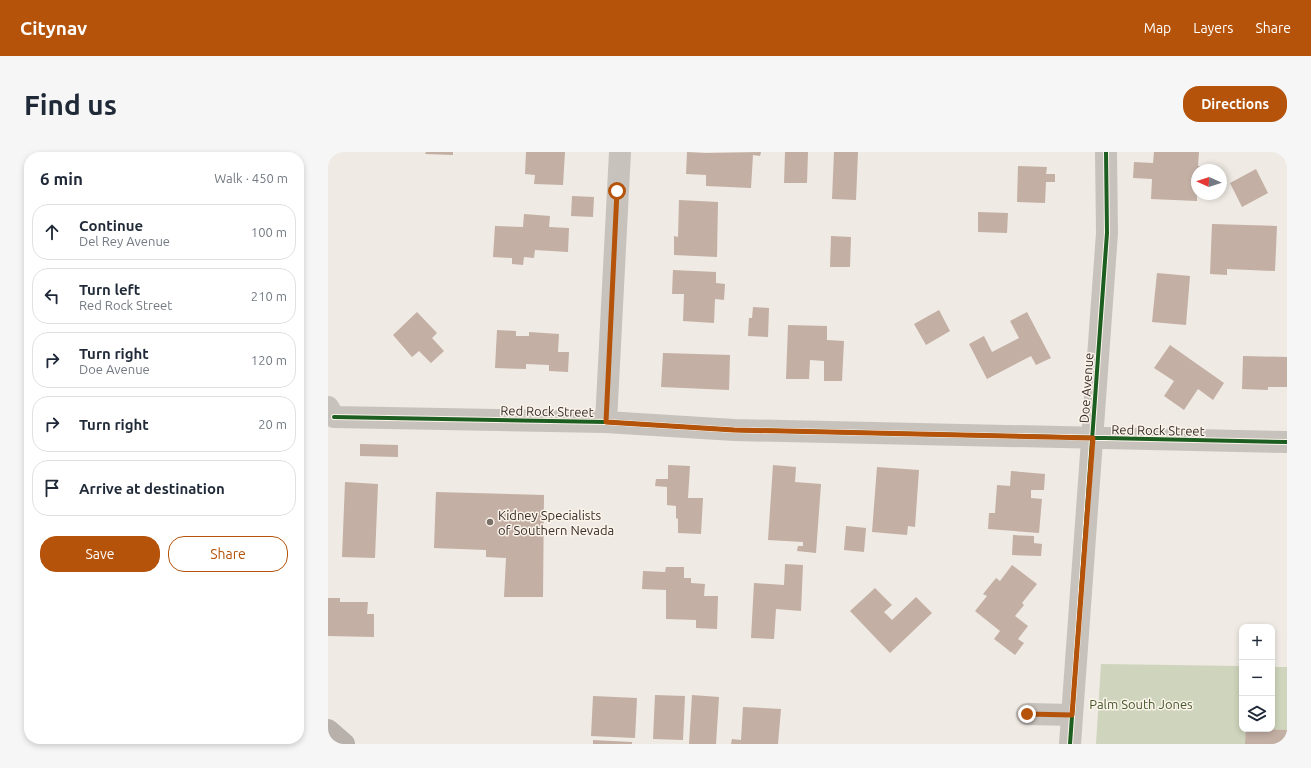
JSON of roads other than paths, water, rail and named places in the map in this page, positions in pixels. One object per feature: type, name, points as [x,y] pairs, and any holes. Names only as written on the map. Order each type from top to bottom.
[{"type":"main road","points":[[328,730],[344,744]]},
{"type":"street","points":[[606,422],[620,152]]},
{"type":"street","name":"Doe Avenue","points":[[1070,744],[1107,233],[1106,152]]},
{"type":"street","name":"Red Rock Street","points":[[331,412],[606,422],[734,430],[1287,442]]},
{"type":"street","points":[[1027,714],[1072,715]]},
{"type":"place","name":"Kidney Specialists of Southern Nevada","points":[[490,522]]},
{"type":"park label","name":"Palm South Jones","points":[[1141,704]]}]
